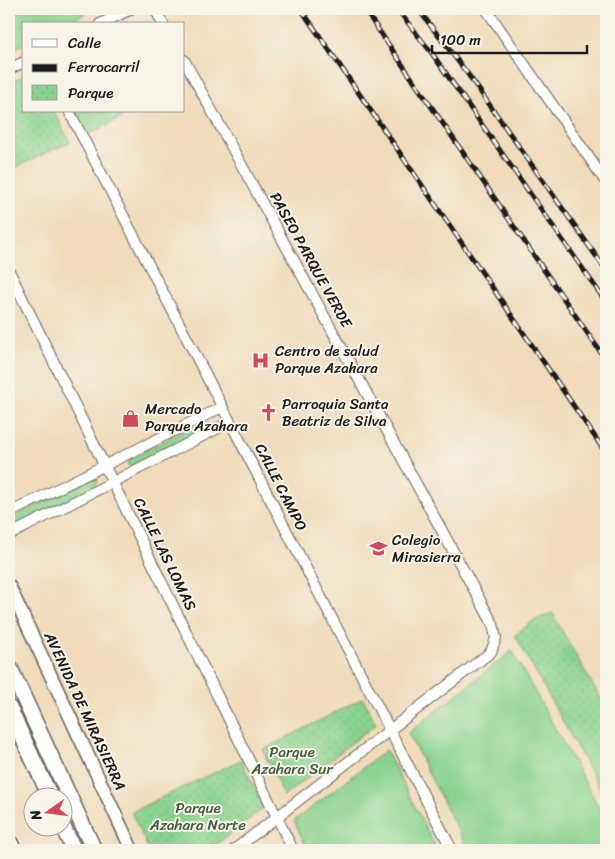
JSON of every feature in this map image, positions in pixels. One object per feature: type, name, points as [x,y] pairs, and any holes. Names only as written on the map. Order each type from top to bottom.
[{"type":"main road","points":[[9,666],[94,850]]},
{"type":"main road","points":[[9,708],[45,786]]},
{"type":"main road","points":[[67,836],[74,850]]},
{"type":"street","points":[[104,22],[131,9]]},
{"type":"street","points":[[155,9],[162,22]]},
{"type":"street","points":[[486,9],[606,182]]},
{"type":"street","name":"PASEO PARQUE VERDE","points":[[185,62],[493,624],[496,638],[491,652],[234,850]]},
{"type":"street","points":[[9,69],[22,63]]},
{"type":"street","name":"CALLE CAMPO","points":[[70,112],[452,850]]},
{"type":"street","name":"CALLE LAS LOMAS","points":[[9,271],[294,850]]},
{"type":"street","points":[[9,513],[222,407]]},
{"type":"street","points":[[9,535],[230,422]]},
{"type":"street","name":"AVENIDA DE MIRASIERRA","points":[[9,586],[132,850]]},
{"type":"street","points":[[9,837],[15,850]]},
{"type":"green space","points":[[9,9],[94,9],[68,22],[22,22],[22,45],[9,51]]},
{"type":"green space","points":[[22,77],[22,112],[55,112],[70,142],[9,170],[9,83]]},
{"type":"green space","points":[[75,112],[133,112],[89,134],[84,131]]},
{"type":"green space","points":[[203,421],[208,423],[207,430],[133,468],[128,465],[129,459]]},
{"type":"green space","points":[[91,478],[98,480],[95,487],[9,530],[9,519]]},
{"type":"green space","points":[[552,613],[606,708],[606,800],[515,635],[533,621]]},
{"type":"green space","points":[[512,651],[606,820],[606,850],[468,850],[408,733]]},
{"type":"green space","name":"Parque Azahara Sur","points":[[363,698],[376,724],[284,796],[263,750]]},
{"type":"green space","points":[[386,750],[437,850],[308,850],[294,821]]},
{"type":"green space","name":"Parque Azahara Norte","points":[[241,760],[264,808],[209,850],[149,850],[131,812]]},
{"type":"railway","points":[[301,9],[606,453]]},
{"type":"railway","points":[[364,9],[606,360]]},
{"type":"railway","points":[[397,9],[431,52],[606,302]]},
{"type":"railway","points":[[418,9],[467,73],[606,270]]},
{"type":"place","name":"Centro de salud Parque Azahara","points":[[261,360]]},
{"type":"place","name":"Parroquia Santa Beatriz de Silva","points":[[268,413]]},
{"type":"place","name":"Mercado Parque Azahara","points":[[131,418]]},
{"type":"place","name":"Colegio Mirasierra","points":[[378,549]]}]
